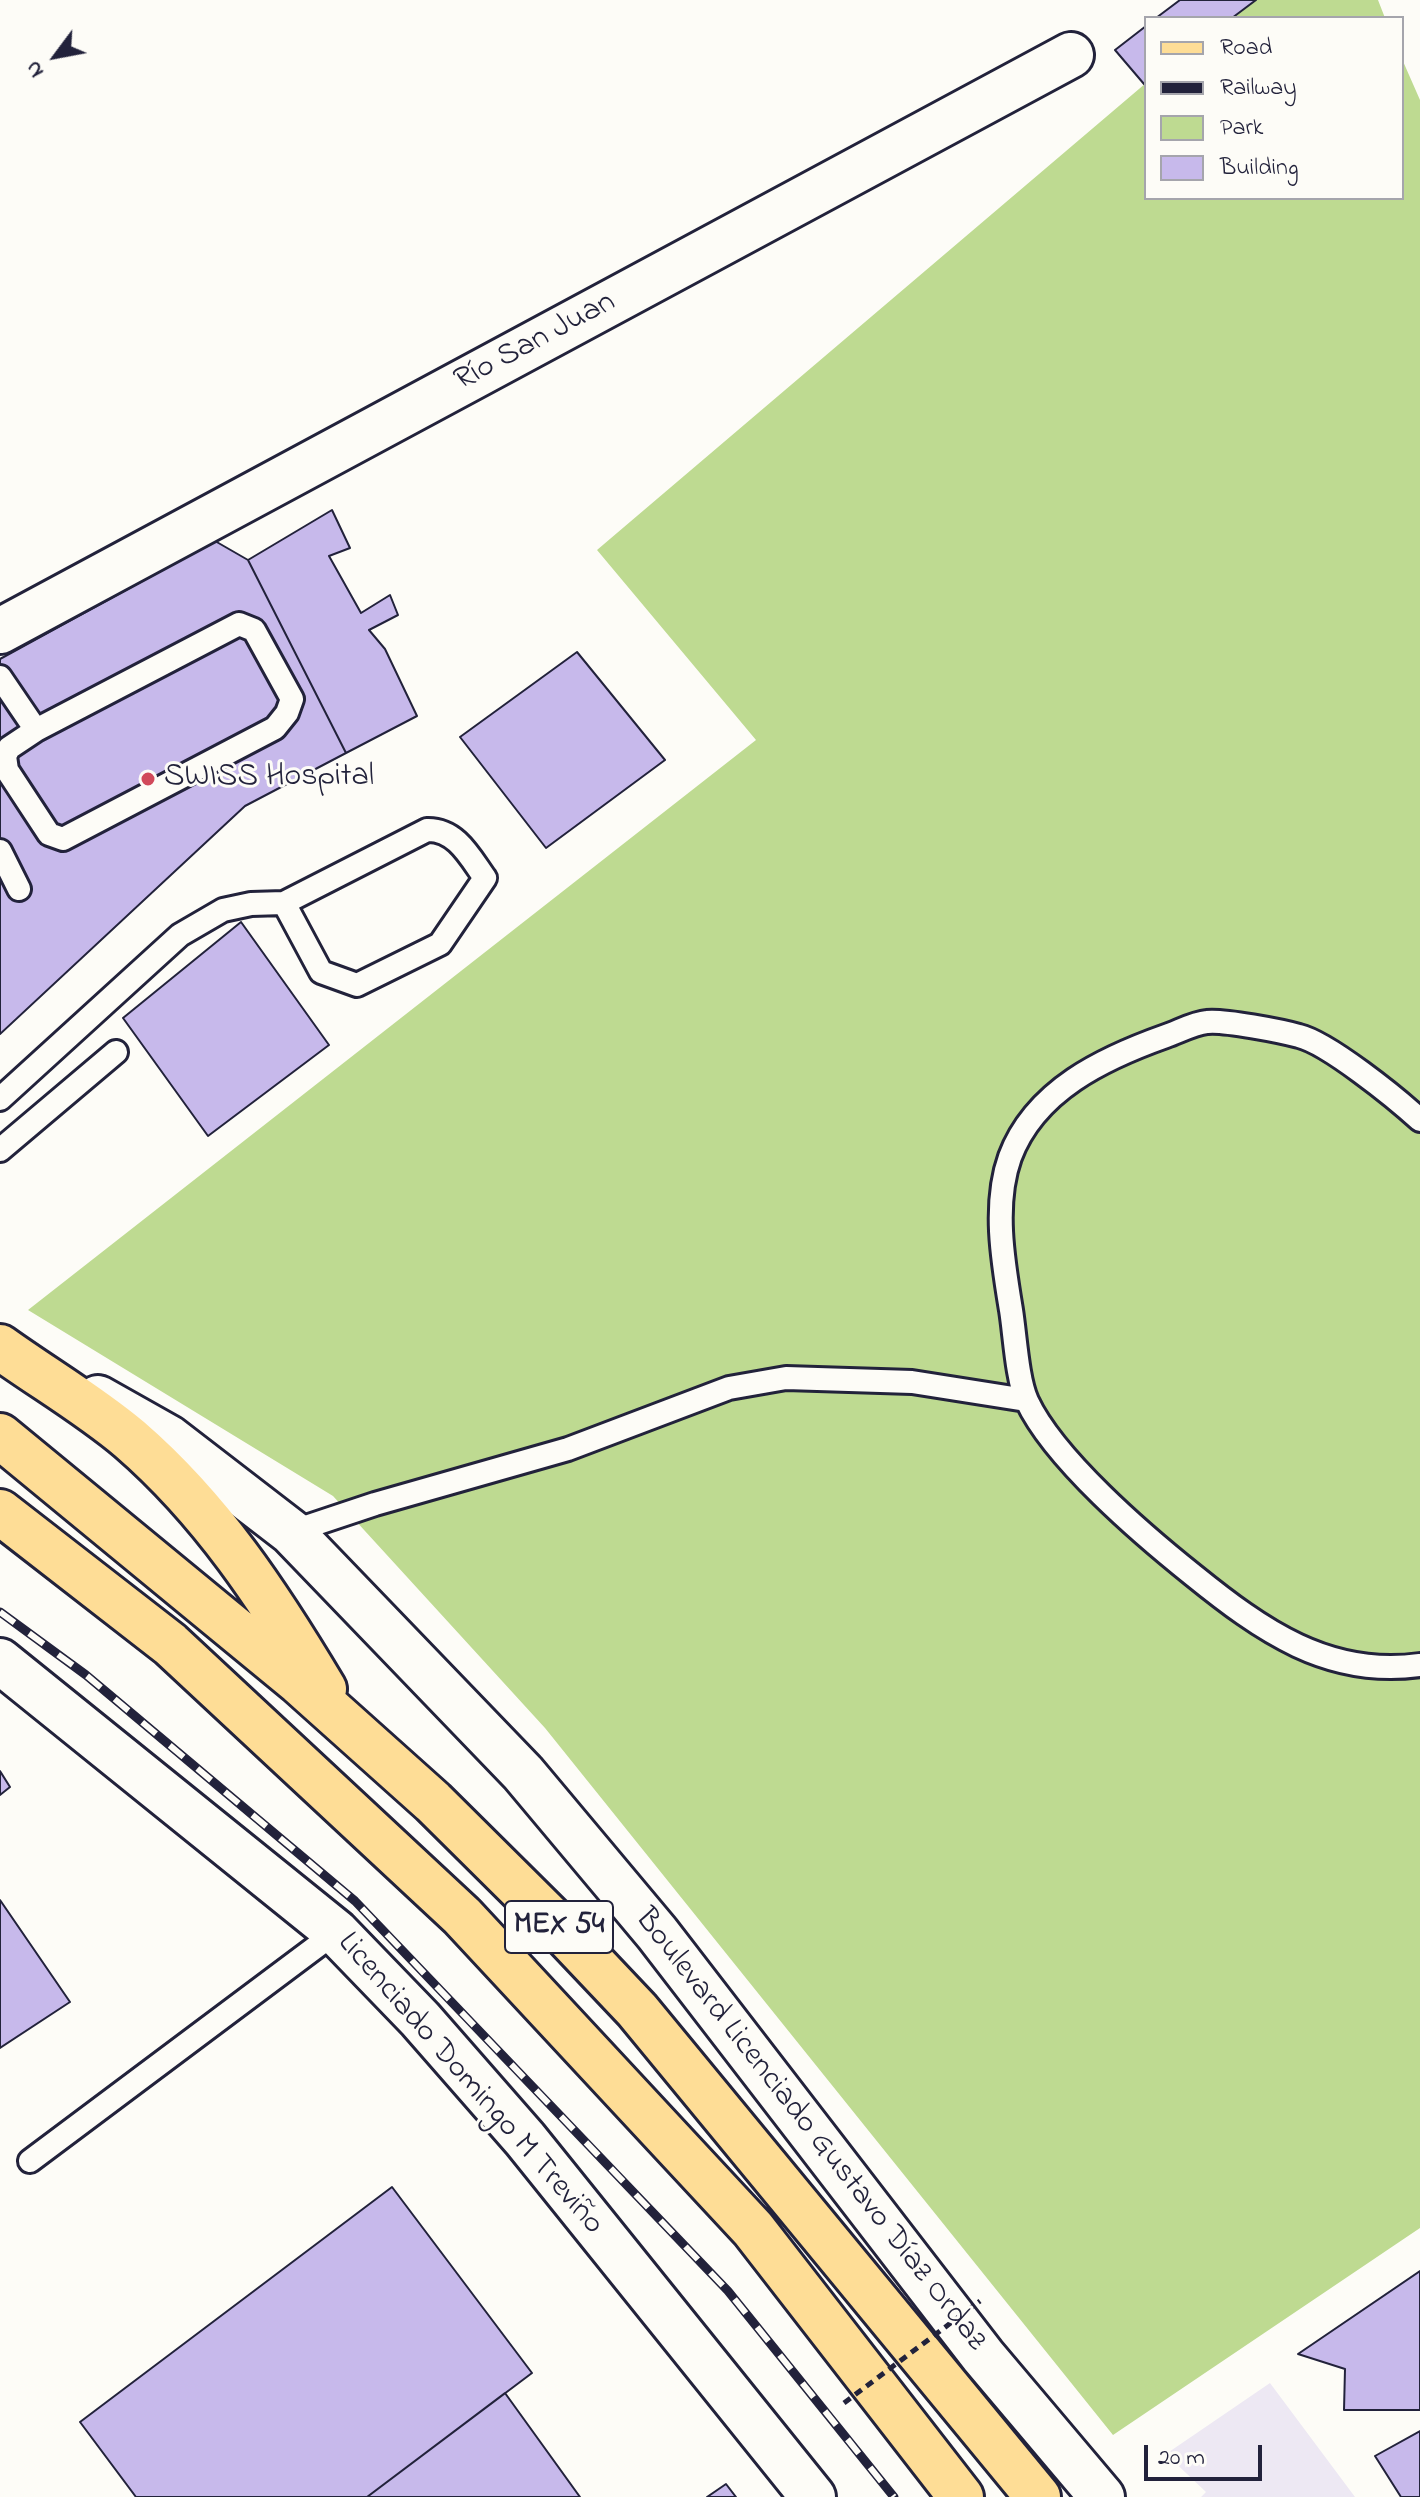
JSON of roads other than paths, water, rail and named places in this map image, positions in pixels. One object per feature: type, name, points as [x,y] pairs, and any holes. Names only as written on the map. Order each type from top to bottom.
[{"type":"main road","name":"Río San Juan","points":[[0,631],[1071,55]]},
{"type":"main road","name":"Boulevard Licenciado Gustavo Díaz Ordaz","points":[[0,1346],[169,1438],[291,1532],[533,1784],[657,1933],[983,2356],[1102,2497]]},
{"type":"main road","points":[[0,1346],[128,1438],[188,1494],[228,1540],[267,1594],[346,1725]]},
{"type":"main road","name":"Boulevard Licenciado Gustavo Díaz Ordaz","points":[[0,1436],[167,1571],[433,1802],[637,2010],[1038,2497]]},
{"type":"main road","name":"MEX 54","points":[[0,1512],[170,1644],[462,1916],[753,2229],[961,2497]]},
{"type":"main road","name":"Licenciado Domingo M Treviño","points":[[0,1661],[336,1932],[420,2019],[525,2139],[813,2497]]},
{"type":"lane","points":[[239,624],[254,630],[292,699],[287,713],[275,728],[63,839],[49,834],[7,770],[5,756],[9,748],[36,730],[239,624]]},
{"type":"lane","points":[[0,677],[36,730]]},
{"type":"lane","points":[[0,1099],[180,935],[223,910],[251,904],[284,903],[427,830],[441,830],[460,844],[485,878],[440,944],[357,985],[321,972],[284,903]]},
{"type":"lane","points":[[0,851],[19,889]]},
{"type":"lane","points":[[1420,1120],[1388,1091],[1301,1036],[1207,1022],[1109,1056],[1059,1090],[1029,1122],[1010,1158],[1000,1215],[1008,1292],[1026,1400],[1064,1454],[1163,1552],[1251,1622],[1316,1655],[1385,1670],[1420,1665]]},
{"type":"lane","points":[[0,1150],[116,1052]]},
{"type":"lane","points":[[291,1532],[375,1504],[568,1449],[729,1388],[786,1378],[912,1382],[1026,1400]]},
{"type":"lane","points":[[30,2161],[336,1932]]},
{"type":"railway","points":[[0,1612],[86,1675],[355,1901],[728,2291],[894,2497]]},
{"type":"place","name":"SWISS Hospital","points":[[148,779]]}]
